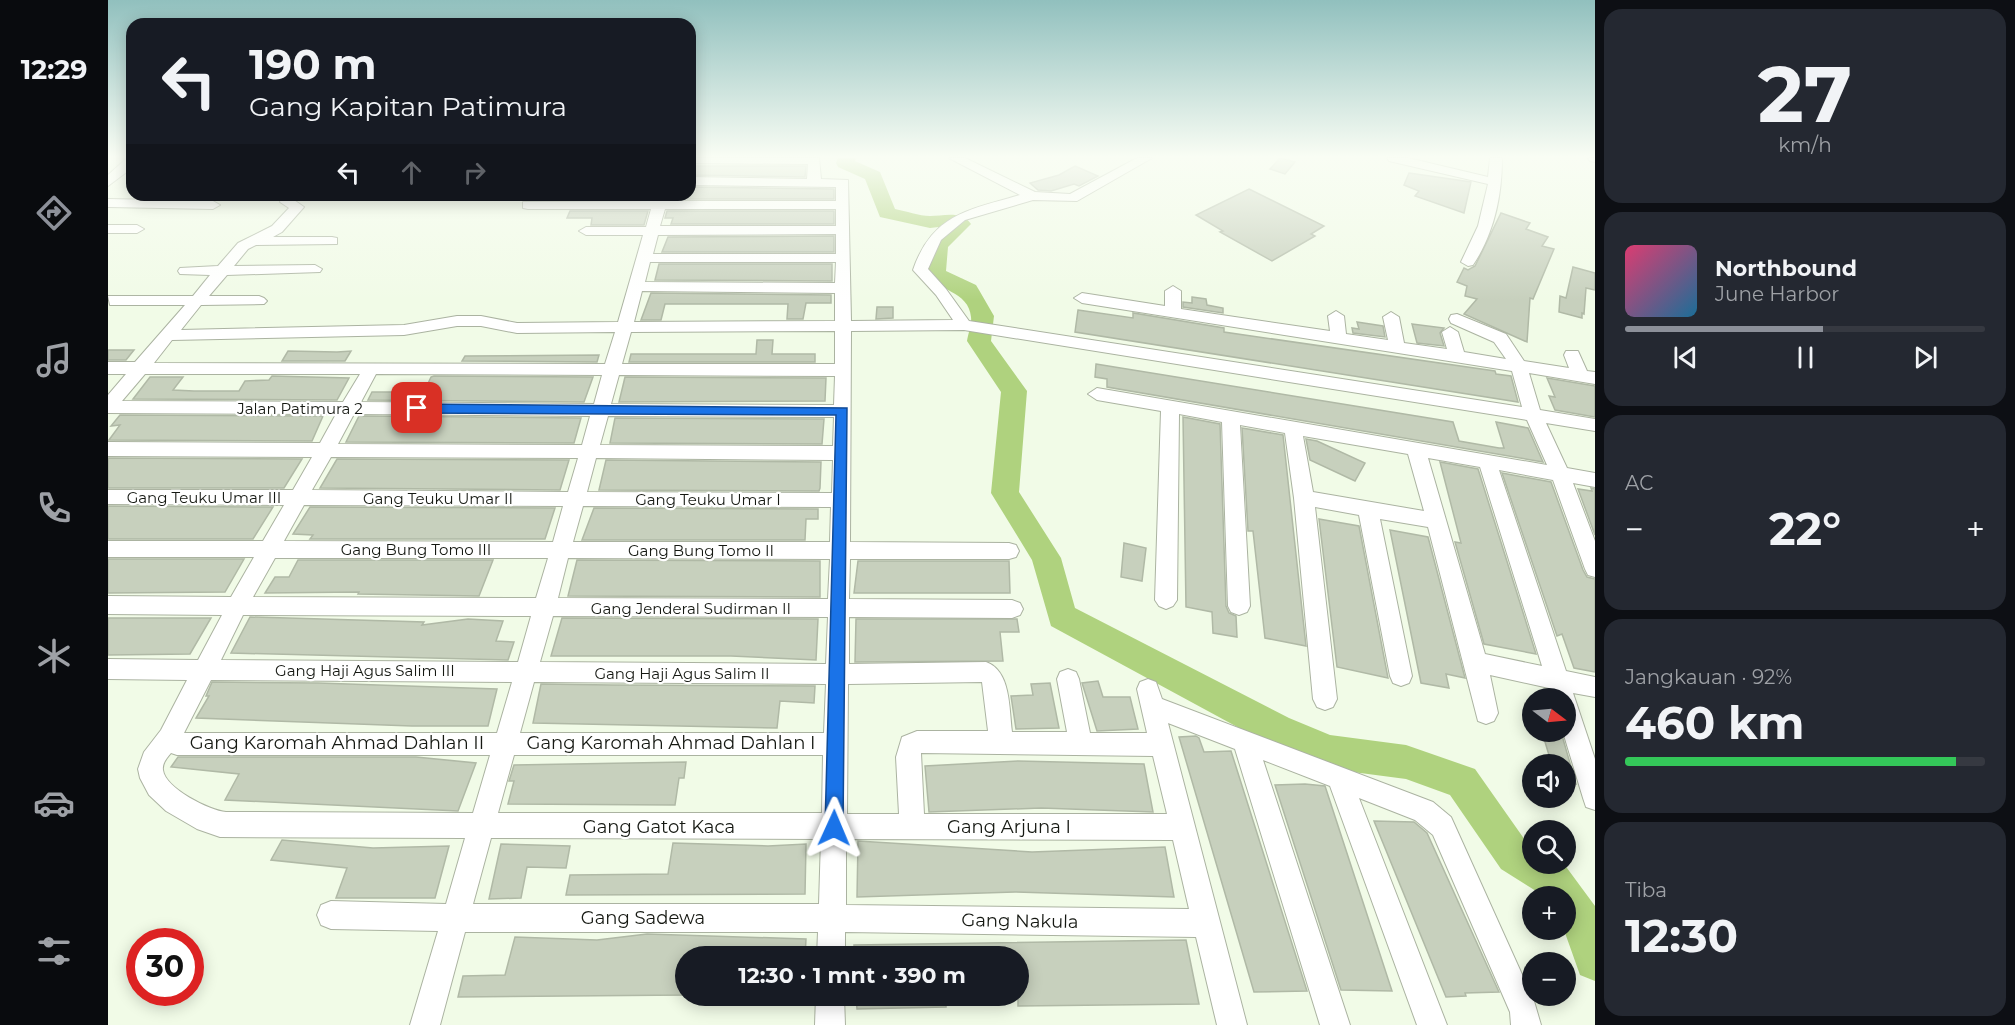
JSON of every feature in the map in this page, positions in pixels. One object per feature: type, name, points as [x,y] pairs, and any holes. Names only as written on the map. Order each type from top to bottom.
[{"type":"street","points":[[108,406],[243,246],[277,229],[297,207],[295,206]]},
{"type":"street","points":[[425,1025],[454,918],[546,607],[623,326],[637,286],[659,206]]},
{"type":"street","points":[[831,946],[838,674],[840,453],[843,411],[843,288],[842,258],[837,230],[843,206]]},
{"type":"street","points":[[967,326],[941,292],[920,270],[926,252],[940,232],[960,217],[998,206]]},
{"type":"street","points":[[1468,262],[1479,247],[1488,206]]},
{"type":"street","points":[[108,229],[137,229]]},
{"type":"street","points":[[586,231],[837,230]]},
{"type":"street","points":[[252,241],[332,241]]},
{"type":"street","points":[[644,258],[842,258]]},
{"type":"street","points":[[185,271],[315,269]]},
{"type":"street","points":[[637,286],[843,288]]},
{"type":"street","points":[[1173,291],[1173,313]]},
{"type":"street","points":[[1082,298],[1173,313],[1227,313],[1339,338],[1588,377]]},
{"type":"street","points":[[110,300],[259,301]]},
{"type":"street","points":[[1336,316],[1339,338]]},
{"type":"street","points":[[1391,317],[1397,347]]},
{"type":"street","points":[[168,335],[404,330],[457,321],[481,321],[516,328],[967,326],[1595,425]]},
{"type":"street","points":[[1457,356],[1453,326],[1503,340],[1519,367],[1533,415],[1560,473],[1595,569]]},
{"type":"street","points":[[1572,355],[1588,377]]},
{"type":"street","points":[[108,368],[843,370]]},
{"type":"street","points":[[169,738],[237,606],[371,369]]},
{"type":"street","points":[[1097,394],[1595,480]]},
{"type":"street","name":"Jalan Patimura 2","points":[[108,406],[843,411]]},
{"type":"street","points":[[1166,600],[1170,407]]},
{"type":"street","points":[[1231,417],[1239,606]]},
{"type":"street","points":[[1293,428],[1304,498],[1325,699]]},
{"type":"street","points":[[108,449],[840,453]]},
{"type":"street","points":[[1416,449],[1476,662],[1486,713]]},
{"type":"street","points":[[1487,461],[1561,688]]},
{"type":"street","name":"Gang Teuku Umar III","points":[[108,497],[299,497]]},
{"type":"street","name":"Gang Teuku Umar II","points":[[299,497],[576,499]]},
{"type":"street","points":[[1304,498],[1437,521]]},
{"type":"street","name":"Gang Teuku Umar I","points":[[576,499],[841,500]]},
{"type":"street","points":[[1368,509],[1401,676]]},
{"type":"street","name":"Gang Bung Tomo III","points":[[108,549],[562,549]]},
{"type":"street","name":"Gang Bung Tomo II","points":[[562,549],[1009,550]]},
{"type":"street","name":"Gang Jenderal Sudirman II","points":[[108,605],[1012,609]]},
{"type":"street","points":[[1476,662],[1558,688]]},
{"type":"street","name":"Gang Haji Agus Salim III","points":[[108,669],[526,672]]},
{"type":"street","name":"Gang Haji Agus Salim II","points":[[526,672],[838,674],[986,672],[991,676],[1002,744]]},
{"type":"street","points":[[1068,679],[1081,745]]},
{"type":"street","points":[[1576,688],[1595,687]]},
{"type":"street","points":[[1232,1025],[1151,697],[1245,742],[1424,811],[1442,826],[1524,1011],[1526,1025]]},
{"type":"street","points":[[1576,737],[1595,798]]},
{"type":"street","name":"Gang Karomah Ahmad Dahlan II","points":[[169,738],[177,744],[507,743]]},
{"type":"street","name":"Gang Gatot Kaca","points":[[169,738],[156,750],[150,762],[150,773],[165,794],[203,820],[215,825],[834,828]]},
{"type":"street","points":[[912,827],[908,758],[910,746],[917,742],[1163,745]]},
{"type":"street","points":[[1245,742],[1335,1025]]},
{"type":"street","name":"Gang Karomah Ahmad Dahlan I","points":[[507,743],[836,744]]},
{"type":"street","points":[[1338,776],[1432,1025]]},
{"type":"street","name":"Gang Arjuna I","points":[[834,828],[1184,827]]},
{"type":"street","name":"Gang Sadewa","points":[[331,915],[454,918],[831,918]]},
{"type":"street","name":"Gang Nakula","points":[[831,918],[1208,923]]},
{"type":"street","points":[[830,1006],[830,1025]]},
{"type":"building","points":[[1215,206],[1283,206],[1324,226],[1311,234],[1315,236],[1272,261],[1220,232],[1223,231],[1196,215]]},
{"type":"building","points":[[1443,206],[1466,206],[1464,213]]},
{"type":"building","points":[[570,211],[648,211],[644,225],[591,225],[592,218],[567,218]]},
{"type":"building","points":[[667,211],[834,211],[834,224],[671,224],[673,218],[665,218]]},
{"type":"building","points":[[1501,213],[1530,223],[1526,229],[1548,237],[1542,246],[1554,249],[1533,299],[1530,298],[1527,342],[1464,314],[1477,299],[1465,296],[1467,286],[1457,282],[1464,268],[1468,270],[1475,266]]},
{"type":"building","points":[[834,236],[834,252],[662,252],[668,237]]},
{"type":"building","points":[[659,264],[832,264],[832,281],[655,280]]},
{"type":"building","points":[[1573,267],[1595,273],[1595,290],[1586,288],[1582,318],[1559,312],[1560,296],[1566,298]]},
{"type":"building","points":[[651,293],[831,295],[831,303],[806,303],[803,319],[787,319],[788,304],[665,304],[661,320],[641,320]]},
{"type":"building","points":[[1192,297],[1206,299],[1207,305],[1223,308],[1223,313],[1183,307],[1183,302],[1192,303]]},
{"type":"building","points":[[877,307],[893,307],[893,318],[876,319]]},
{"type":"building","points":[[1078,310],[1133,318],[1133,313],[1224,328],[1224,332],[1495,371],[1496,374],[1511,376],[1518,402],[1075,332]]},
{"type":"building","points":[[1357,322],[1383,326],[1385,337],[1353,333],[1352,328],[1359,329]]},
{"type":"building","points":[[1412,324],[1444,328],[1440,333],[1444,346],[1417,343]]},
{"type":"building","points":[[757,340],[773,340],[772,354],[815,354],[815,362],[629,362],[631,354],[756,354]]},
{"type":"building","points":[[108,350],[134,350],[126,360],[108,360]]},
{"type":"building","points":[[288,351],[351,351],[345,361],[282,361]]},
{"type":"building","points":[[599,355],[597,362],[462,361],[465,356]]},
{"type":"building","points":[[1096,364],[1453,422],[1459,441],[1499,448],[1504,448],[1496,422],[1528,428],[1543,462],[1107,387],[1107,379],[1095,377]]},
{"type":"building","points":[[272,376],[349,378],[337,400],[133,399],[150,377],[183,377],[173,390],[239,391],[245,381],[269,380]]},
{"type":"building","points":[[431,377],[593,377],[584,402],[368,400],[372,392],[424,392]]},
{"type":"building","points":[[625,377],[826,378],[825,401],[619,402]]},
{"type":"building","points":[[1547,378],[1595,386],[1595,417],[1555,410],[1549,396],[1555,397]]},
{"type":"building","points":[[120,415],[323,416],[312,441],[109,440],[120,425],[111,426]]},
{"type":"building","points":[[359,416],[581,418],[574,443],[346,442]]},
{"type":"building","points":[[1183,417],[1220,424],[1226,606],[1229,613],[1236,616],[1237,637],[1213,633],[1212,612],[1186,607]]},
{"type":"building","points":[[615,418],[824,419],[822,444],[610,443]]},
{"type":"building","points":[[1242,428],[1283,435],[1306,646],[1265,638],[1253,531],[1248,531]]},
{"type":"building","points":[[1306,439],[1317,441],[1365,463],[1355,481],[1310,460]]},
{"type":"building","points":[[108,458],[302,459],[284,488],[108,488]]},
{"type":"building","points":[[337,459],[569,460],[560,490],[320,488]]},
{"type":"building","points":[[606,460],[821,462],[820,488],[819,491],[599,490]]},
{"type":"building","points":[[1440,462],[1478,469],[1536,654],[1484,644],[1455,542],[1461,543]]},
{"type":"building","points":[[1502,473],[1551,482],[1583,570],[1587,577],[1595,579],[1595,672],[1574,668],[1562,634],[1557,636]]},
{"type":"building","points":[[1591,488],[1595,489],[1595,535],[1578,489],[1592,491]]},
{"type":"building","points":[[108,506],[273,507],[253,539],[108,539]]},
{"type":"building","points":[[310,507],[555,508],[545,539],[310,539],[313,535],[293,534]]},
{"type":"building","points":[[594,508],[818,509],[818,519],[806,519],[805,540],[582,540]]},
{"type":"building","points":[[1319,519],[1359,526],[1388,678],[1337,667]]},
{"type":"building","points":[[1390,530],[1428,537],[1465,678],[1446,674],[1449,688],[1421,683]]},
{"type":"building","points":[[1124,543],[1146,548],[1142,581],[1121,577]]},
{"type":"building","points":[[108,559],[244,559],[225,592],[108,593]]},
{"type":"building","points":[[298,560],[493,560],[479,596],[358,594],[359,592],[265,593],[275,577],[289,577]]},
{"type":"building","points":[[577,560],[820,561],[820,597],[568,596]]},
{"type":"building","points":[[858,561],[1009,561],[1010,593],[854,593]]},
{"type":"building","points":[[250,617],[424,622],[422,625],[468,619],[503,621],[496,641],[514,642],[508,660],[231,653]]},
{"type":"building","points":[[108,618],[211,618],[190,654],[108,655]]},
{"type":"building","points":[[562,618],[818,619],[816,660],[731,656],[551,656]]},
{"type":"building","points":[[856,619],[1017,619],[1019,632],[1000,632],[1003,661],[855,662]]},
{"type":"building","points":[[1098,681],[1103,697],[1130,697],[1138,729],[1097,731],[1082,683]]},
{"type":"building","points":[[212,682],[497,689],[488,726],[412,726],[196,718],[209,696],[206,696]]},
{"type":"building","points":[[1050,683],[1059,728],[1016,729],[1011,696],[1033,695],[1031,684]]},
{"type":"building","points":[[541,684],[815,686],[814,703],[780,701],[777,728],[533,723]]},
{"type":"building","points":[[1196,736],[1204,752],[1231,751],[1307,991],[1254,992],[1179,737]]},
{"type":"building","points":[[1545,742],[1564,742],[1567,754],[1549,754]]},
{"type":"building","points":[[178,757],[416,757],[476,763],[458,811],[225,800],[239,774],[171,767]]},
{"type":"building","points":[[1018,761],[1144,764],[1153,812],[1041,808],[929,812],[925,766]]},
{"type":"building","points":[[686,762],[684,778],[679,778],[675,805],[508,804],[514,781],[509,781],[514,765]]},
{"type":"building","points":[[1275,785],[1325,786],[1392,991],[1341,990]]},
{"type":"building","points":[[1374,821],[1414,822],[1427,833],[1499,992],[1465,993],[1466,996],[1446,997]]},
{"type":"building","points":[[282,840],[373,848],[449,846],[435,898],[336,898],[347,868],[271,860]]},
{"type":"building","points":[[858,841],[1032,852],[1165,847],[1174,897],[1015,892],[857,897]]},
{"type":"building","points":[[673,843],[768,846],[806,844],[805,894],[566,895],[570,875],[668,874]]},
{"type":"building","points":[[501,844],[570,846],[566,868],[527,867],[521,898],[489,899]]},
{"type":"building","points":[[647,934],[806,939],[806,946],[675,946],[675,995],[458,997],[463,976],[505,975],[515,937],[597,940]]},
{"type":"building","points":[[1186,940],[1199,1004],[1029,1006],[1029,946],[854,945]]},
{"type":"building","points":[[857,1006],[946,1006],[946,1007],[857,1009]]},
{"type":"waterway","points":[[884,206],[887,213],[930,222],[944,219],[961,224],[938,245],[935,272],[941,279],[968,290],[983,316],[979,341],[1014,391],[1005,493],[1046,558],[1062,616],[1277,730],[1330,752],[1406,762],[1462,782],[1514,856],[1550,877],[1578,913],[1595,960]]},
{"type":"route","points":[[417,408],[843,411],[840,453],[834,828]]}]
